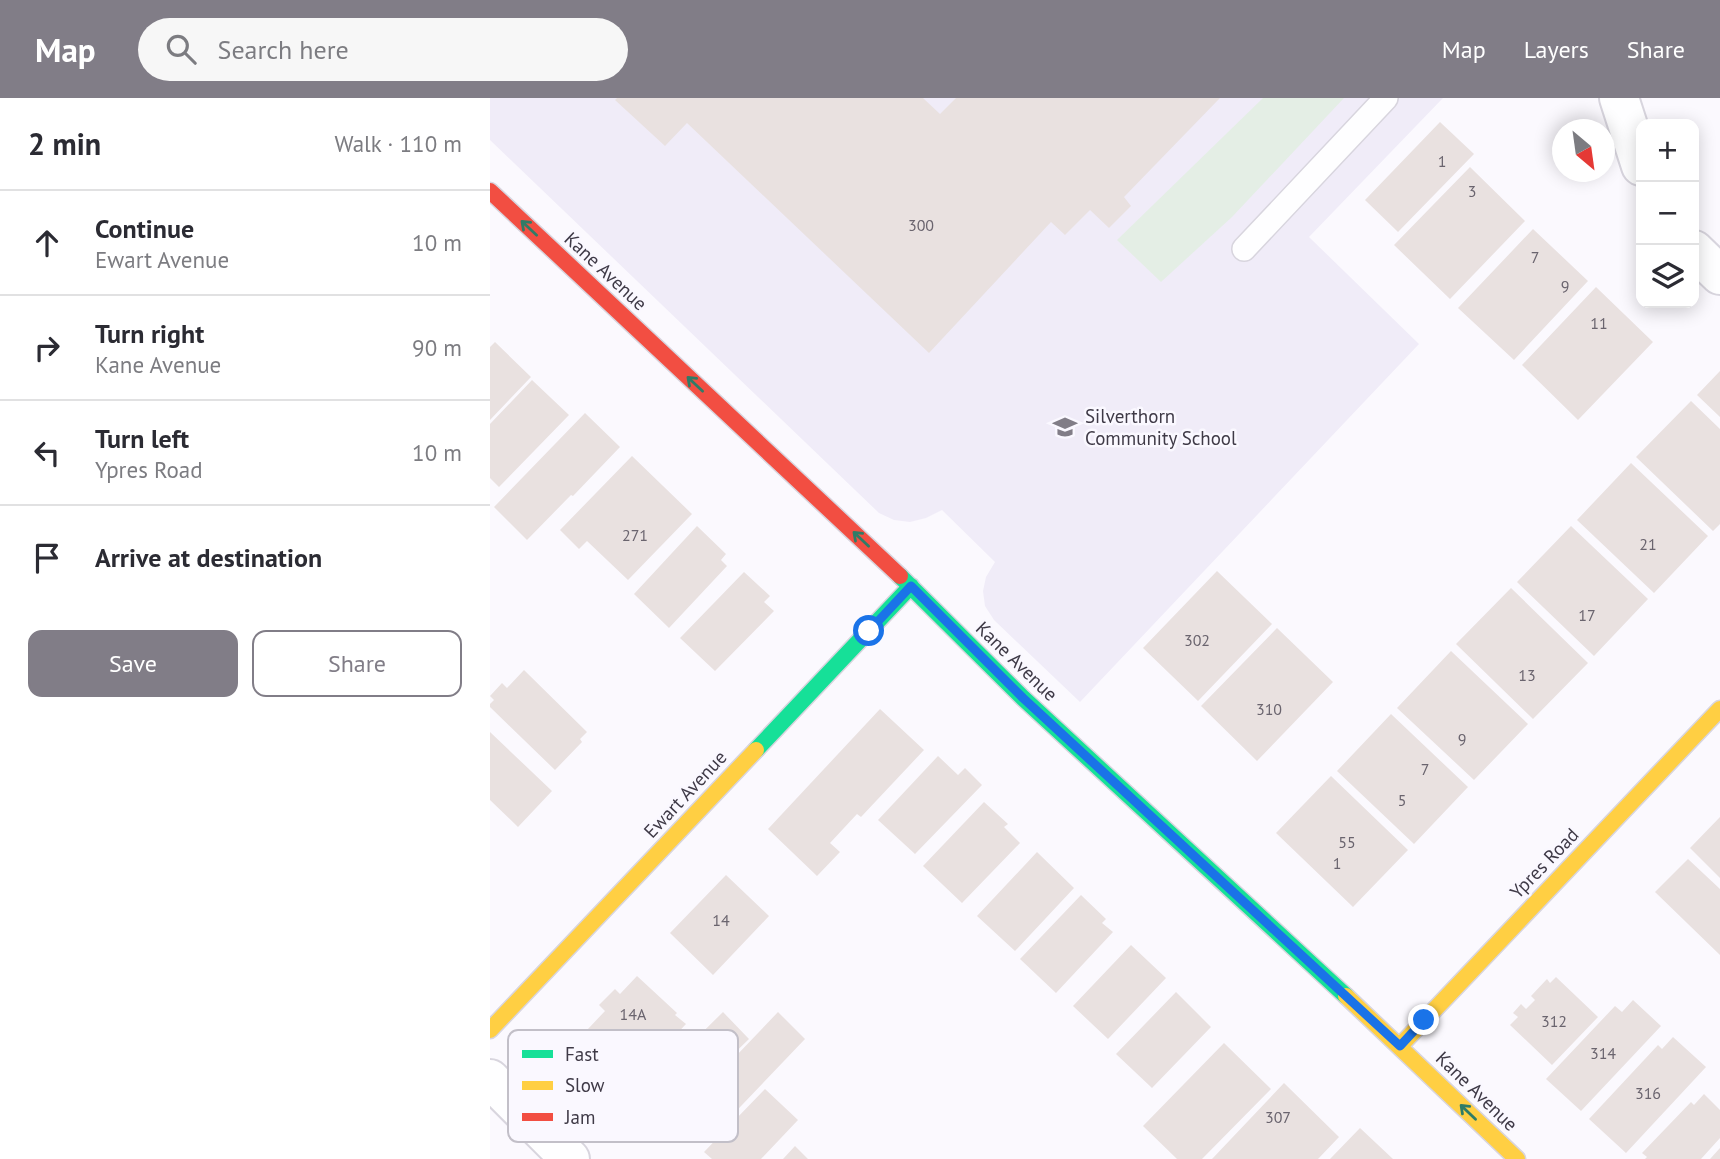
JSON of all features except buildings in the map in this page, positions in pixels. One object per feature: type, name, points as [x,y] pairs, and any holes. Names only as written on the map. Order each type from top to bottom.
[{"type":"street","points":[[1619,98],[1636,151]]},
{"type":"street","name":"Kane Avenue","points":[[490,191],[911,586],[1023,698],[1400,1046],[1517,1159]]},
{"type":"street","points":[[1699,255],[1720,275]]},
{"type":"street","name":"Ewart Avenue","points":[[490,1030],[911,586]]},
{"type":"street","name":"Ypres Road","points":[[1400,1046],[1720,709]]},
{"type":"street","points":[[490,1079],[508,1097]]},
{"type":"street","points":[[553,1142],[570,1159]]},
{"type":"lane","points":[[1244,248],[1386,98]]},
{"type":"shaded area","name":"Silverthorn Community School","points":[[490,98],[1443,98],[1309,237],[1419,344],[1080,702],[994,620],[985,606],[983,591],[986,577],[995,562],[942,510],[910,522],[894,520],[879,513],[490,140]]},
{"type":"shaded area","points":[[1263,98],[1344,98],[1232,217],[1161,282],[1117,240]]},
{"type":"traffic: fast","points":[[900,576],[1023,698],[1346,996]]},
{"type":"traffic: fast","points":[[756,750],[911,586]]},
{"type":"traffic: slow","points":[[1400,1046],[1720,709]]},
{"type":"traffic: slow","points":[[490,1030],[756,750]]},
{"type":"traffic: slow","points":[[1346,996],[1517,1159]]},
{"type":"traffic: jam","points":[[490,191],[900,576]]},
{"type":"place","name":"Silverthorn Community School","points":[[1065,427]]},
{"type":"route","points":[[869,631],[911,586],[1023,698],[1400,1046],[1424,1020]]}]
